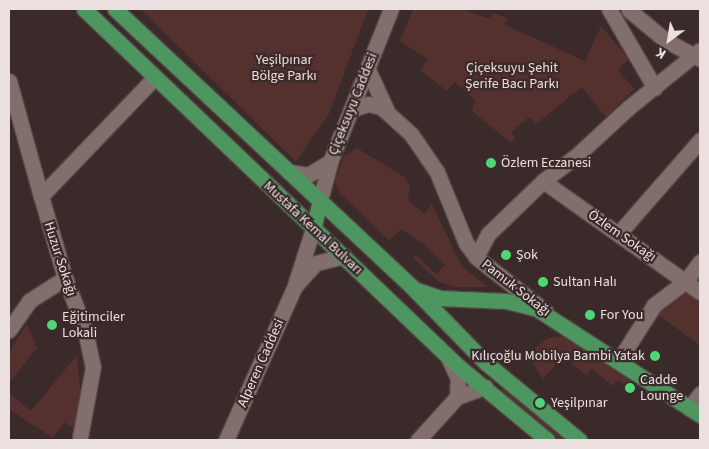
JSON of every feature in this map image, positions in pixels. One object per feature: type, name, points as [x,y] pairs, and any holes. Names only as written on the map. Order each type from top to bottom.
[{"type":"main road","name":"Mustafa Kemal Bulvarı","points":[[84,9],[154,78],[446,354],[547,440]]},
{"type":"main road","name":"Mustafa Kemal Bulvarı","points":[[115,9],[412,287],[486,363],[579,440]]},
{"type":"main road","points":[[313,229],[320,200]]},
{"type":"main road","name":"Mustafa Kemal Bulvarı","points":[[412,287],[440,298],[526,304],[552,316]]},
{"type":"main road","name":"Pamuk Sokağı","points":[[552,316],[695,412]]},
{"type":"street","name":"Çiçeksuyu Caddesi","points":[[320,200],[330,162],[391,9]]},
{"type":"street","points":[[476,257],[488,234],[543,181],[574,158],[628,108],[655,88],[698,55],[665,40],[630,9],[612,12],[624,37],[655,88]]},
{"type":"street","name":"Pamuk Sokağı","points":[[368,70],[387,112]]},
{"type":"street","points":[[41,196],[154,78]]},
{"type":"street","name":"Huzur Sokağı","points":[[9,81],[65,278],[85,330],[94,367],[80,437]]},
{"type":"street","name":"Pamuk Sokağı","points":[[352,109],[368,104],[387,112],[411,134],[430,159],[460,231],[476,257],[552,316]]},
{"type":"street","points":[[619,233],[700,140]]},
{"type":"street","points":[[290,172],[308,175],[330,162]]},
{"type":"street","name":"Özlem Sokağı","points":[[543,181],[700,292]]},
{"type":"street","points":[[295,286],[300,260],[313,229]]},
{"type":"street","points":[[460,231],[488,234]]},
{"type":"street","points":[[295,286],[316,263],[344,256]]},
{"type":"street","points":[[619,360],[654,305],[686,281],[700,262]]},
{"type":"street","points":[[9,330],[29,301],[65,278]]},
{"type":"street","name":"Alperen Caddesi","points":[[226,440],[295,286]]},
{"type":"street","points":[[446,354],[458,378],[457,397]]},
{"type":"street","points":[[418,440],[457,397],[485,387]]},
{"type":"street","points":[[695,412],[700,394]]},
{"type":"green space","name":"Yeşilpınar Bölge Parkı","points":[[140,9],[368,9],[329,114],[296,162]]},
{"type":"green space","name":"Çiçeksuyu Şehit Şerife Bacı Parkı","points":[[413,9],[462,9],[490,19],[493,13],[507,18],[505,25],[585,61],[601,26],[629,59],[618,70],[634,89],[606,117],[582,87],[536,124],[529,117],[511,132],[515,139],[511,143],[472,111],[475,100],[455,82],[447,91],[420,70],[428,59],[400,41]]},
{"type":"green space","points":[[357,148],[406,178],[410,187],[408,200],[424,213],[432,204],[459,261],[467,271],[489,287],[456,287],[439,282],[413,258],[416,255],[437,274],[445,265],[425,245],[401,229],[389,241],[339,192],[335,182],[343,157]]},
{"type":"green space","points":[[684,291],[700,302],[700,345],[658,315],[673,293]]},
{"type":"green space","points":[[27,324],[37,348],[9,383],[9,352]]},
{"type":"green space","points":[[565,335],[632,381],[627,387],[618,380],[613,386],[592,369],[586,375],[563,357],[543,379],[534,365],[534,349],[548,338]]},
{"type":"green space","points":[[77,355],[81,398],[76,430],[64,422],[53,438],[9,409],[9,393],[31,411]]},
{"type":"green space","points":[[500,389],[510,390],[571,440],[559,440],[522,412]]},
{"type":"place","name":"Özlem Eczanesi","points":[[491,163]]},
{"type":"place","name":"Şok","points":[[506,255]]},
{"type":"place","name":"Sultan Halı","points":[[543,282]]},
{"type":"place","name":"For You","points":[[590,315]]},
{"type":"place","name":"Eğitimciler Lokali","points":[[52,325]]},
{"type":"place","name":"Kılıçoğlu Mobilya Bambi Yatak","points":[[655,356]]},
{"type":"place","name":"Cadde Lounge","points":[[630,388]]},
{"type":"place","name":"Yeşilpınar","points":[[540,403]]}]
